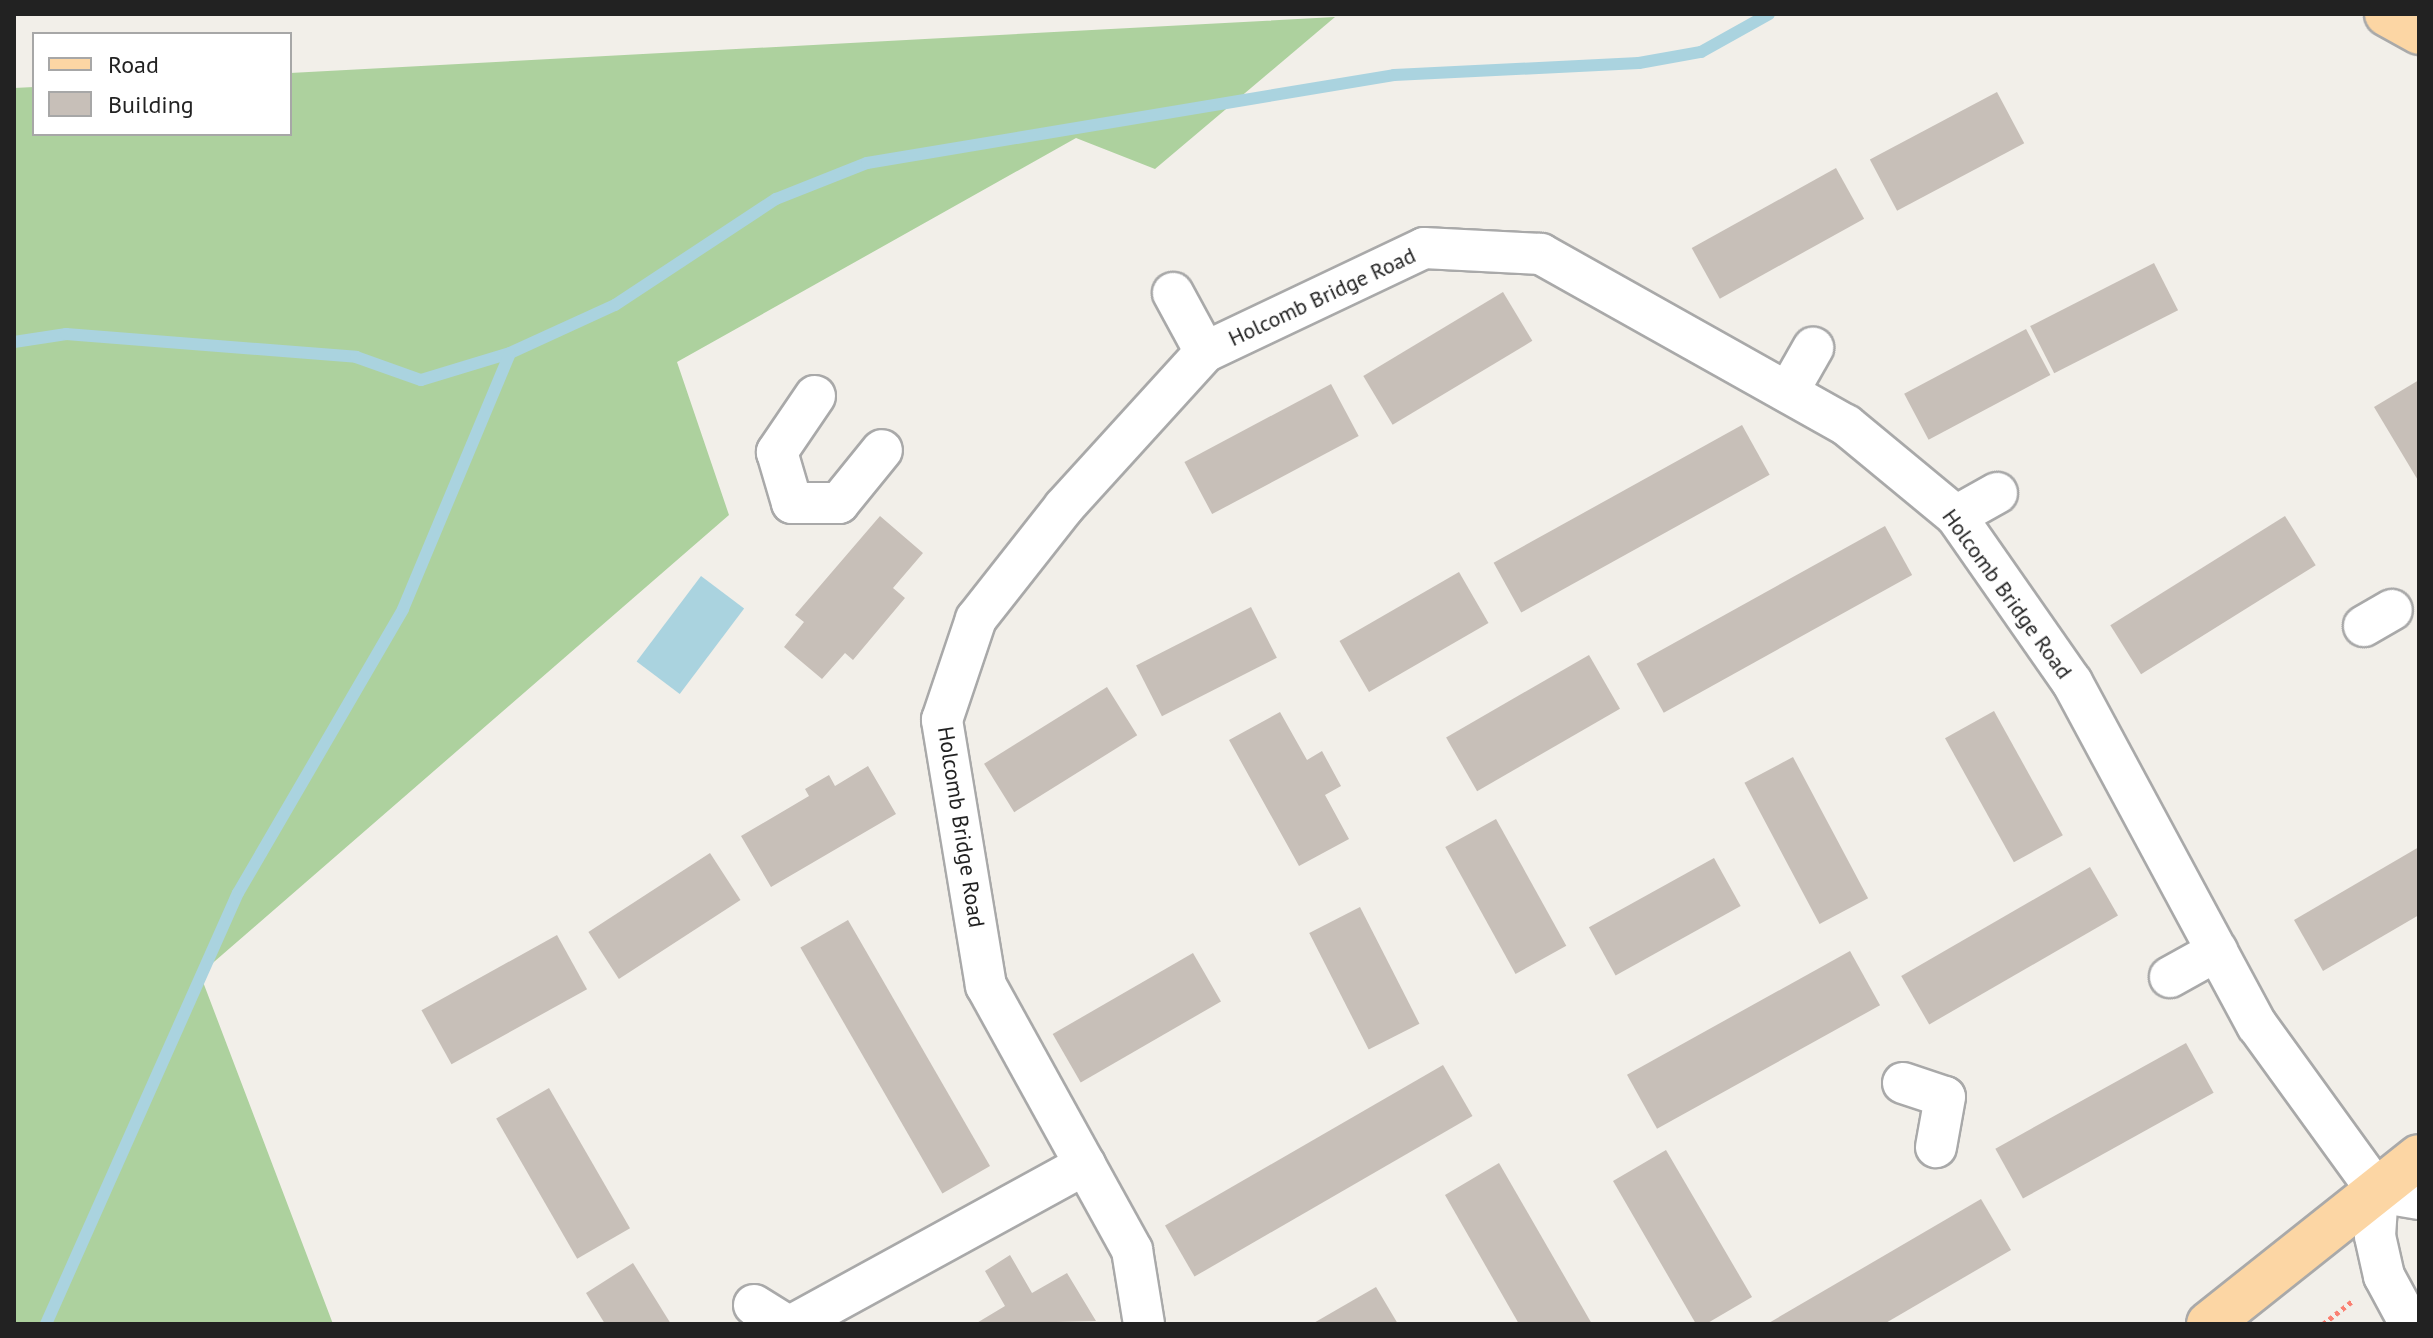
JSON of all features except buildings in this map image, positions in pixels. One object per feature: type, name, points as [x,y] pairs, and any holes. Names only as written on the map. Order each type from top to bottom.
[{"type":"main road","points":[[2387,14],[2419,32]]},
{"type":"main road","points":[[2209,1324],[2399,1195],[2419,1157]]},
{"type":"street","name":"Holcomb Bridge Road","points":[[1144,1324],[1132,1250],[986,986],[942,720],[976,619],[1064,507],[1205,352],[1424,248],[1541,254],[1846,425],[1956,516],[2072,682],[2257,1025],[2399,1195]]},
{"type":"street","points":[[1173,293],[1205,352]]},
{"type":"street","points":[[1788,392],[1813,348]]},
{"type":"street","points":[[815,396],[777,452],[792,503],[839,503],[882,450]]},
{"type":"street","points":[[1956,516],[1997,493]]},
{"type":"street","points":[[2170,977],[2217,951]]},
{"type":"street","points":[[1903,1083],[1945,1097],[1936,1147]]},
{"type":"street","points":[[794,1324],[1085,1165]]},
{"type":"street","points":[[2399,1195],[2375,1236],[2384,1276],[2410,1324]]},
{"type":"path","points":[[2323,1324],[2363,1293]]},
{"type":"green space","points":[[1335,17],[1155,169],[1076,138],[677,362],[729,515],[200,974],[333,1324],[14,1324],[14,88],[32,87],[32,136],[292,136],[292,73]]},
{"type":"water","points":[[701,576],[744,608],[680,694],[637,661]]},
{"type":"waterway","points":[[14,342],[66,334],[356,357],[421,380],[510,353],[615,305],[776,199],[867,163],[1394,75],[1639,63],[1701,52],[1769,14]]},
{"type":"waterway","points":[[46,1324],[238,893],[403,609],[510,353]]}]
